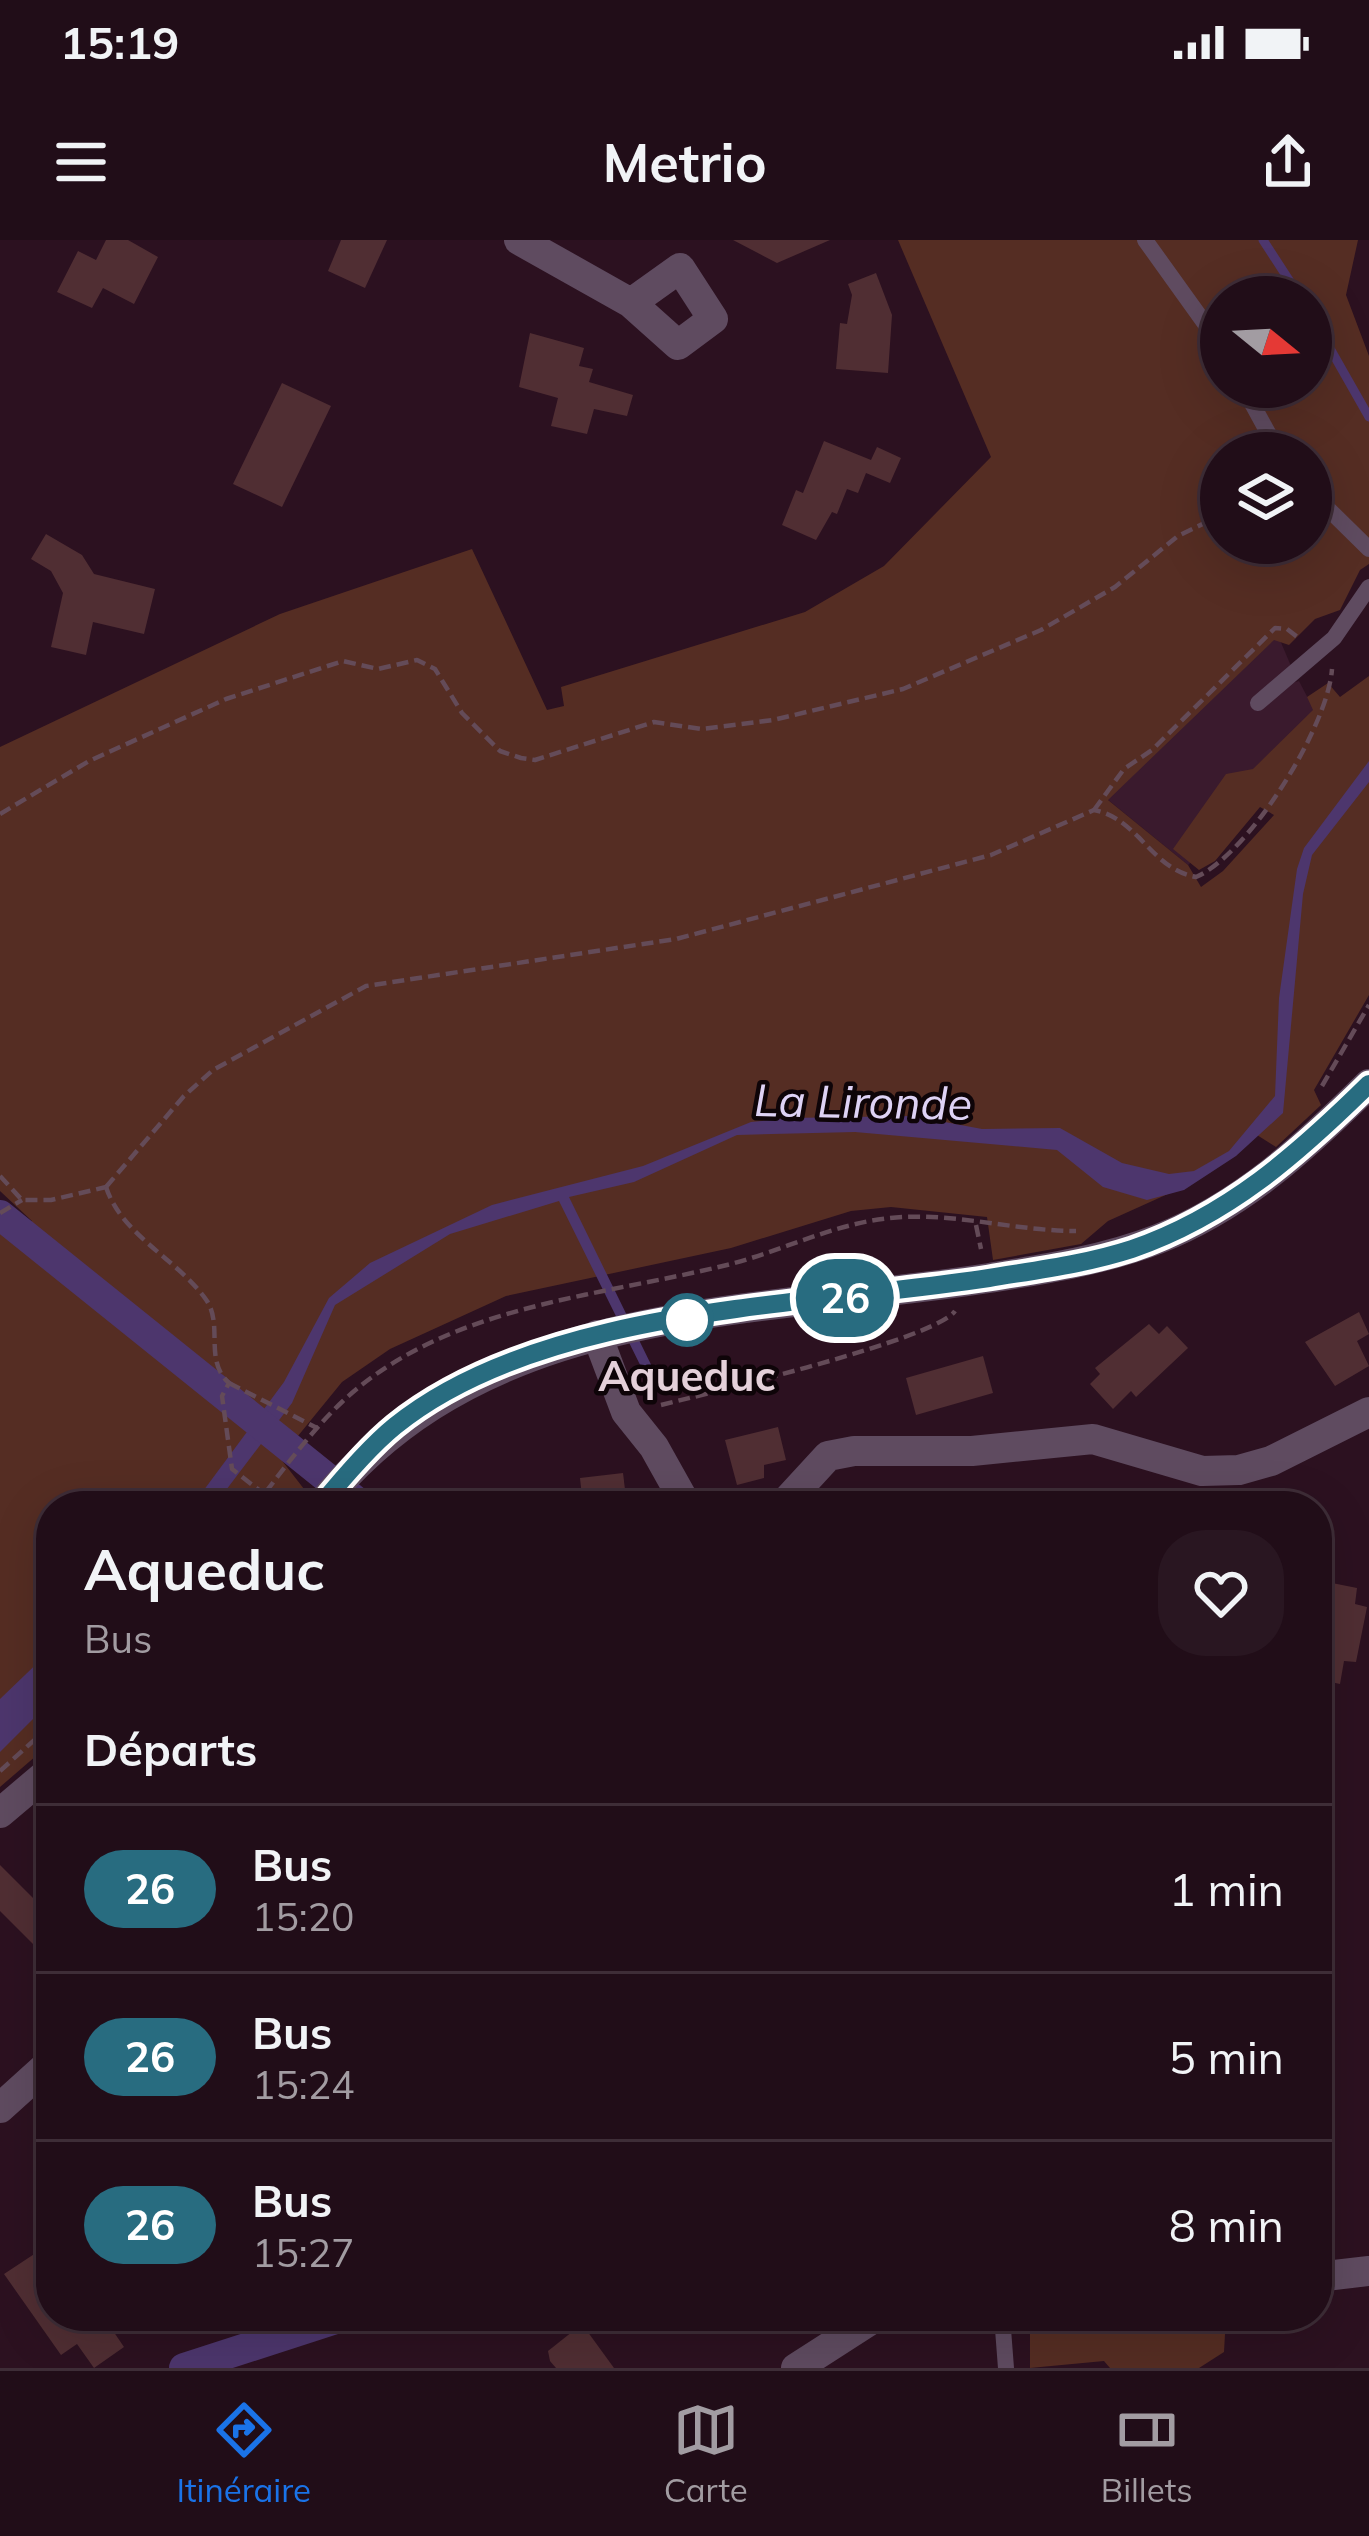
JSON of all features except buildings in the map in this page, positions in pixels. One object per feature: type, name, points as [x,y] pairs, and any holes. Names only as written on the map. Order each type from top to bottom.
[{"type":"street","points":[[519,240],[631,303]]},
{"type":"street","points":[[334,1491],[393,1428],[429,1403],[527,1356],[597,1335],[954,1283],[1127,1250],[1193,1223],[1267,1180],[1369,1084]]},
{"type":"street","points":[[597,1335],[626,1412],[675,1491]]},
{"type":"street","points":[[796,1491],[828,1456],[854,1451],[972,1450],[1093,1439],[1202,1472],[1239,1470],[1271,1461],[1369,1412]]},
{"type":"street","points":[[0,1813],[36,1783]]},
{"type":"street","points":[[0,2108],[36,2076]]},
{"type":"street","points":[[1332,2275],[1369,2271]]},
{"type":"street","points":[[796,2368],[854,2331]]},
{"type":"lane","points":[[1145,240],[1200,317]]},
{"type":"lane","points":[[1332,513],[1369,549]]},
{"type":"lane","points":[[1258,703],[1328,644],[1369,587]]},
{"type":"lane","points":[[1003,2331],[1006,2368]]},
{"type":"path","points":[[0,814],[89,761],[226,699],[343,661],[378,669],[417,660],[436,669],[462,713],[500,751],[535,760],[638,724],[715,729],[903,689],[1092,603],[1178,536],[1200,525]]},
{"type":"path","points":[[0,1213],[22,1199],[51,1200],[106,1187],[170,1111],[213,1070],[366,986],[676,939],[991,855],[1094,809],[1124,769],[1152,750],[1275,628],[1328,644],[1331,684],[1297,762],[1274,801],[1212,870],[1196,877],[1180,874],[1119,818],[1094,809]]},
{"type":"path","points":[[1313,1099],[1369,1005]]},
{"type":"path","points":[[0,1176],[22,1199]]},
{"type":"path","points":[[106,1187],[114,1212],[155,1247],[211,1311],[217,1366],[229,1383],[317,1428]]},
{"type":"path","points":[[626,1412],[921,1331],[956,1316],[954,1283]]},
{"type":"path","points":[[229,1383],[222,1396],[232,1468],[261,1491]]},
{"type":"path","points":[[0,1771],[36,1739]]},
{"type":"shaded area","points":[[898,240],[1358,240],[1346,295],[1369,356],[1369,564],[1360,570],[1340,610],[1315,619],[1289,645],[1274,640],[1108,800],[1188,865],[1201,887],[1223,871],[1274,815],[1260,807],[1215,861],[1199,870],[1173,849],[1226,774],[1253,769],[1313,710],[1307,697],[1328,683],[1340,697],[1369,676],[1369,995],[1314,1090],[1321,1105],[1276,1147],[1257,1135],[1190,1184],[1108,1221],[1081,1244],[993,1260],[987,1217],[891,1207],[851,1211],[731,1248],[506,1296],[390,1349],[342,1382],[280,1458],[302,1491],[36,1491],[36,1756],[0,1787],[0,1232],[13,1242],[32,1221],[0,1191],[0,747],[280,614],[472,549],[547,710],[564,706],[561,687],[805,612],[884,566],[991,457]]},
{"type":"shaded area","points":[[1277,633],[1291,666],[1282,686],[1299,681],[1314,710],[1261,797],[1188,865],[1107,799]]},
{"type":"shaded area","name":"La Lironde","points":[[1369,761],[1369,782],[1312,855],[1303,894],[1283,1113],[1236,1156],[1184,1190],[1147,1200],[1103,1187],[1057,1150],[855,1132],[737,1135],[634,1182],[569,1197],[663,1389],[653,1391],[559,1201],[450,1234],[335,1305],[292,1403],[225,1491],[203,1491],[284,1382],[329,1298],[370,1263],[492,1205],[643,1166],[751,1122],[789,1118],[913,1116],[982,1129],[1060,1128],[1122,1163],[1169,1174],[1194,1171],[1229,1151],[1275,1096],[1279,998],[1304,848]]},
{"type":"shaded area","points":[[36,1664],[36,1716],[0,1752],[0,1699]]},
{"type":"shaded area","points":[[1030,2331],[1225,2331],[1224,2352],[1199,2368],[1110,2368],[1104,2361],[1030,2368]]},
{"type":"waterway","points":[[1263,240],[1286,276]]},
{"type":"waterway","points":[[1332,352],[1369,417]]},
{"type":"waterway","points":[[0,1215],[343,1491]]},
{"type":"waterway","points":[[184,2368],[299,2331]]},
{"type":"bus line","name":"26","points":[[334,1491],[393,1428],[429,1403],[484,1374],[562,1343],[649,1325],[1050,1268],[1161,1238],[1267,1180],[1369,1084]]},
{"type":"place","name":"Aqueduc","points":[[687,1320]]}]
